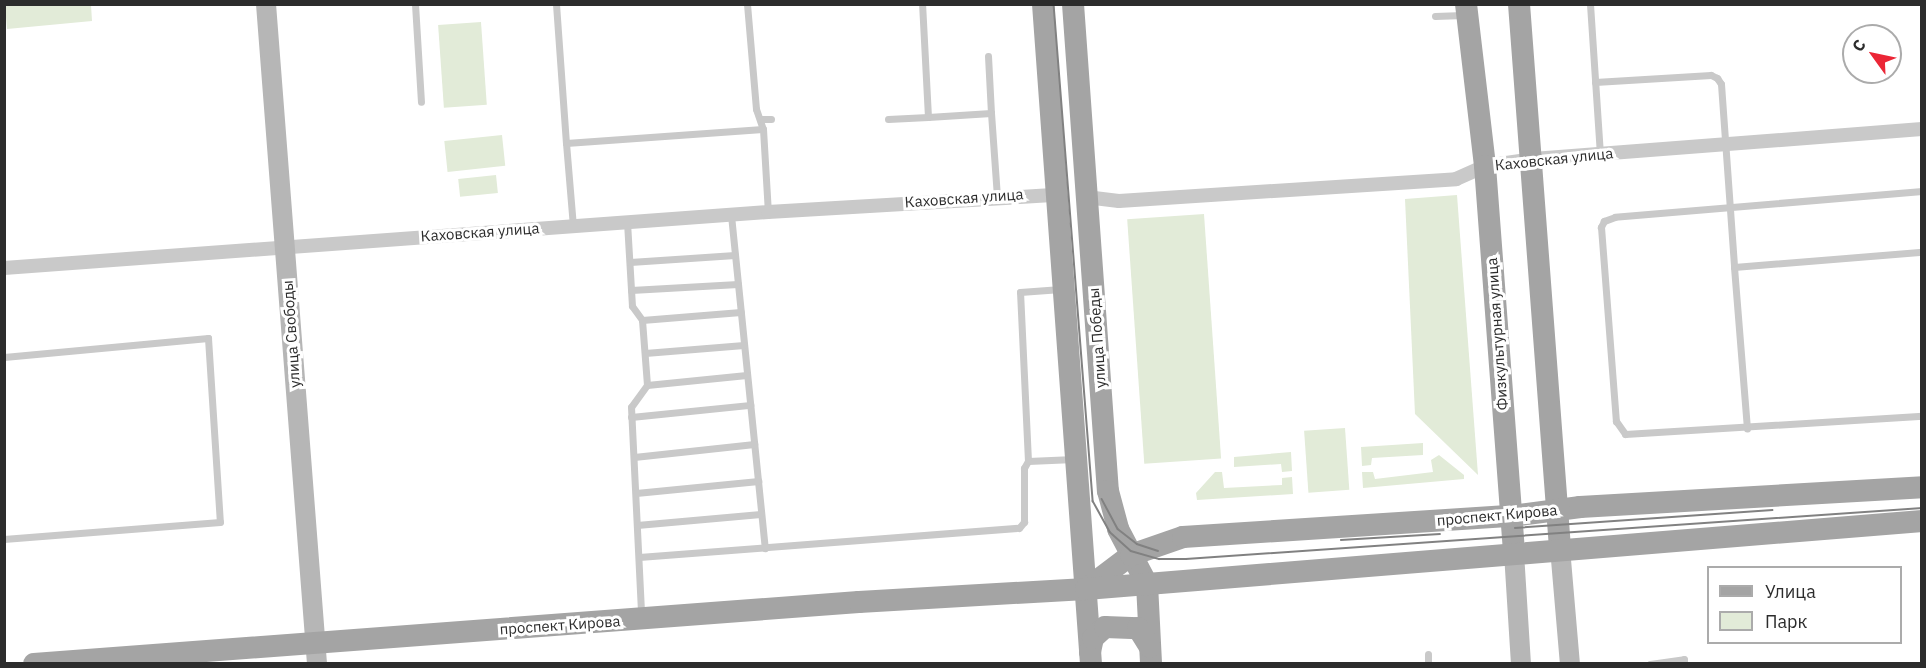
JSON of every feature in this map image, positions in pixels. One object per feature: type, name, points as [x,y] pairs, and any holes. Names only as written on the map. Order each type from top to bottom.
[{"type":"main road","name":"улица Победы","points":[[1043,4],[1091,658]]},
{"type":"main road","name":"улица Победы","points":[[1073,4],[1108,491],[1118,529],[1147,584],[1150,655]]},
{"type":"main road","points":[[1519,4],[1533,159],[1560,548]]},
{"type":"main road","name":"Физкультурная улица","points":[[1467,10],[1485,166],[1514,553]]},
{"type":"main road","name":"Каховская улица","points":[[1057,195],[1086,197]]},
{"type":"main road","name":"проспект Кирова","points":[[1086,589],[1131,555],[1183,537],[1922,486]]},
{"type":"main road","name":"проспект Кирова","points":[[34,663],[316,653],[641,620],[1086,589],[1560,548],[1922,521]]},
{"type":"main road","points":[[1091,658],[1094,638],[1105,627],[1138,628],[1150,655]]},
{"type":"street","name":"улица Свободы","points":[[266,4],[316,653]]},
{"type":"street","name":"Каховская улица","points":[[1086,197],[1119,201],[1456,179],[1485,166],[1533,159],[1922,129]]},
{"type":"street","name":"Каховская улица","points":[[4,268],[997,196],[1057,195]]},
{"type":"street","points":[[1560,548],[1570,663]]},
{"type":"street","name":"Физкультурная улица","points":[[1514,553],[1521,663]]},
{"type":"lane","points":[[415,4],[421,102]]},
{"type":"lane","points":[[556,4],[573,226]]},
{"type":"lane","points":[[747,4],[759,119],[763,129],[768,212]]},
{"type":"lane","points":[[922,4],[928,117]]},
{"type":"lane","points":[[1590,4],[1600,154]]},
{"type":"lane","points":[[1435,16],[1467,10]]},
{"type":"lane","points":[[988,56],[997,196]]},
{"type":"lane","points":[[1595,82],[1711,75],[1721,84],[1747,428]]},
{"type":"lane","points":[[888,119],[991,113]]},
{"type":"lane","points":[[759,119],[771,119]]},
{"type":"lane","points":[[566,142],[763,129]]},
{"type":"lane","points":[[1922,190],[1604,220],[1601,226],[1616,421],[1632,436],[1922,416]]},
{"type":"lane","points":[[731,215],[765,548]]},
{"type":"lane","points":[[627,222],[632,306],[642,320],[647,385],[631,407],[641,620]]},
{"type":"lane","points":[[1734,267],[1922,252]]},
{"type":"lane","points":[[630,262],[735,255]]},
{"type":"lane","points":[[631,290],[738,284]]},
{"type":"lane","points":[[639,557],[1018,528],[1024,522],[1024,468],[1028,461],[1020,292],[1064,289]]},
{"type":"lane","points":[[642,320],[741,312]]},
{"type":"lane","points":[[4,357],[208,338],[220,522],[4,539]]},
{"type":"lane","points":[[645,353],[744,345]]},
{"type":"lane","points":[[647,385],[747,375]]},
{"type":"lane","points":[[631,417],[750,405]]},
{"type":"lane","points":[[633,457],[754,444]]},
{"type":"lane","points":[[1028,461],[1078,458]]},
{"type":"lane","points":[[636,494],[758,481]]},
{"type":"lane","points":[[637,525],[761,514]]},
{"type":"lane","points":[[1428,654],[1428,663]]},
{"type":"lane","points":[[1650,663],[1684,659],[1684,663]]},
{"type":"green space","points":[[5,5],[91,5],[92,21],[7,29]]},
{"type":"green space","points":[[481,22],[487,105],[444,108],[438,25]]},
{"type":"green space","points":[[502,135],[505,166],[448,172],[444,141]]},
{"type":"green space","points":[[496,175],[498,193],[460,197],[458,179]]},
{"type":"green space","points":[[1457,195],[1478,475],[1415,414],[1405,199]]},
{"type":"green space","points":[[1204,214],[1221,458],[1144,464],[1127,219]]},
{"type":"green space","points":[[1345,428],[1349,490],[1308,493],[1304,431]]},
{"type":"green space","points":[[1423,443],[1423,455],[1372,458],[1371,465],[1362,466],[1361,447]]},
{"type":"green space","points":[[1291,452],[1292,471],[1282,472],[1281,464],[1234,467],[1234,457]]},
{"type":"green space","points":[[1439,455],[1464,475],[1464,479],[1363,488],[1362,472],[1373,472],[1375,479],[1433,472],[1431,460]]},
{"type":"green space","points":[[1215,472],[1222,472],[1224,488],[1282,485],[1282,478],[1292,477],[1293,494],[1197,500],[1196,493]]},
{"type":"tram line","points":[[1054,4],[1093,501],[1110,532],[1131,551],[1159,559],[1186,559],[1922,508]]},
{"type":"tram line","points":[[1102,499],[1118,529],[1137,544],[1158,551]]},
{"type":"tram line","points":[[1515,528],[1772,510]]},
{"type":"tram line","points":[[1341,540],[1440,534]]}]
